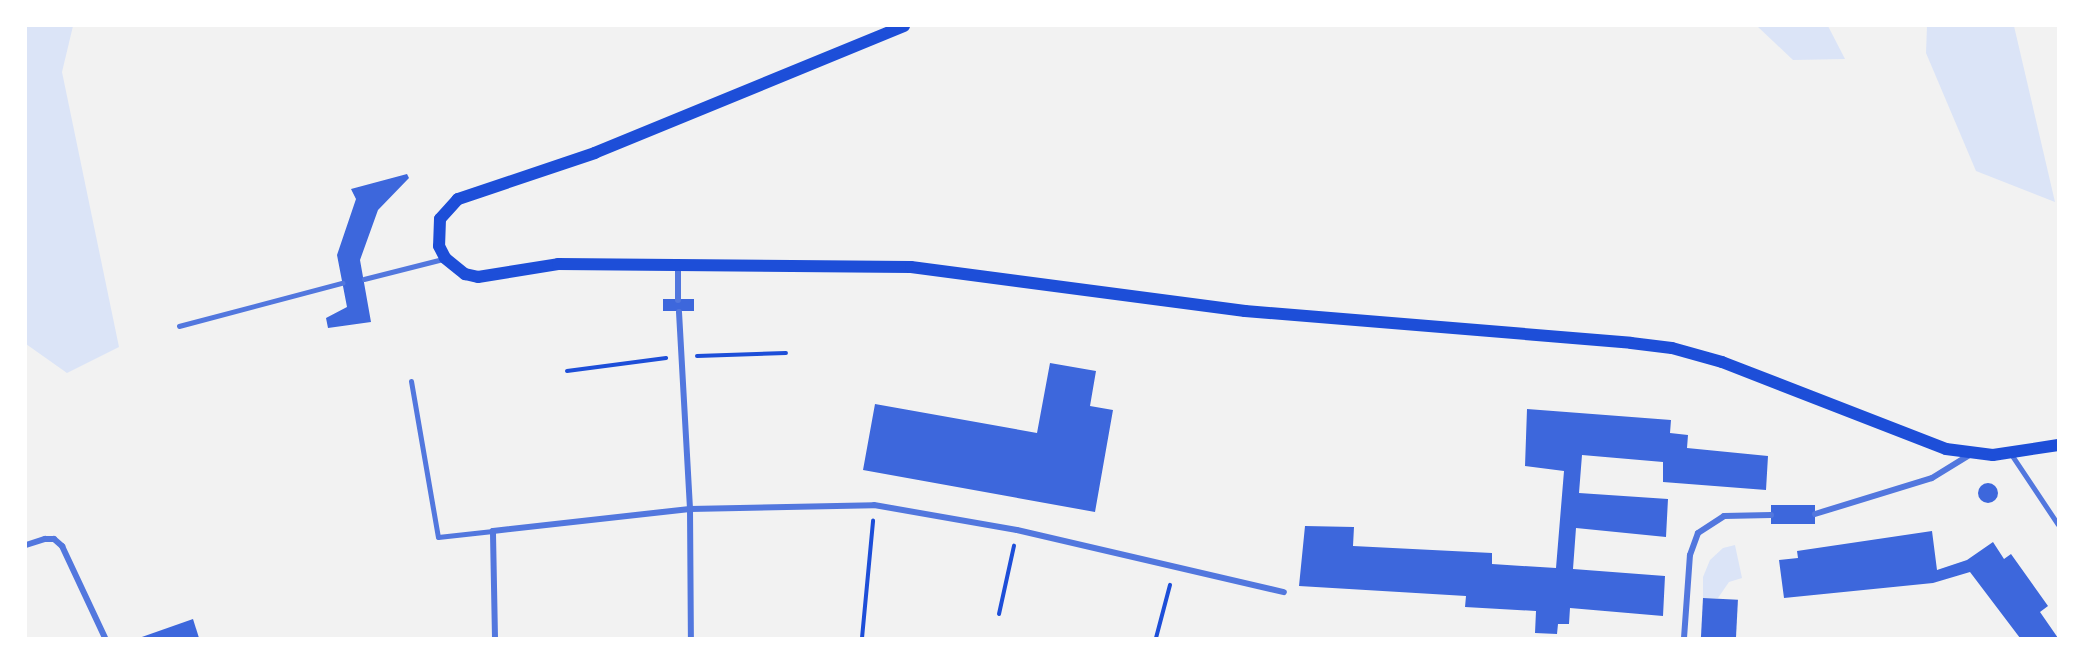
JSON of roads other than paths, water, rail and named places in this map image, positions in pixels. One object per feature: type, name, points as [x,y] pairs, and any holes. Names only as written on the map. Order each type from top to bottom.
[{"type":"main road","points":[[904,26],[595,153],[458,199],[440,219],[439,246],[445,258],[465,274],[478,277],[558,264],[678,263],[911,267],[1245,311],[1672,348],[1722,362],[1923,442],[1971,454],[2012,455],[2058,445]]},
{"type":"street","points":[[678,263],[678,300]]},
{"type":"street","points":[[679,312],[678,357],[690,509],[691,639]]},
{"type":"street","points":[[411,381],[438,537],[690,509],[874,505],[1017,530],[1284,592]]},
{"type":"street","points":[[1815,514],[1932,478],[1971,454]]},
{"type":"street","points":[[1684,639],[1690,555],[1698,532],[1724,516],[1771,515]]},
{"type":"street","points":[[493,531],[495,639]]},
{"type":"street","points":[[26,545],[45,539],[54,539],[62,546],[105,639]]},
{"type":"lane","points":[[364,279],[445,258]]},
{"type":"lane","points":[[179,326],[342,283]]},
{"type":"lane","points":[[2012,455],[2058,524]]}]
